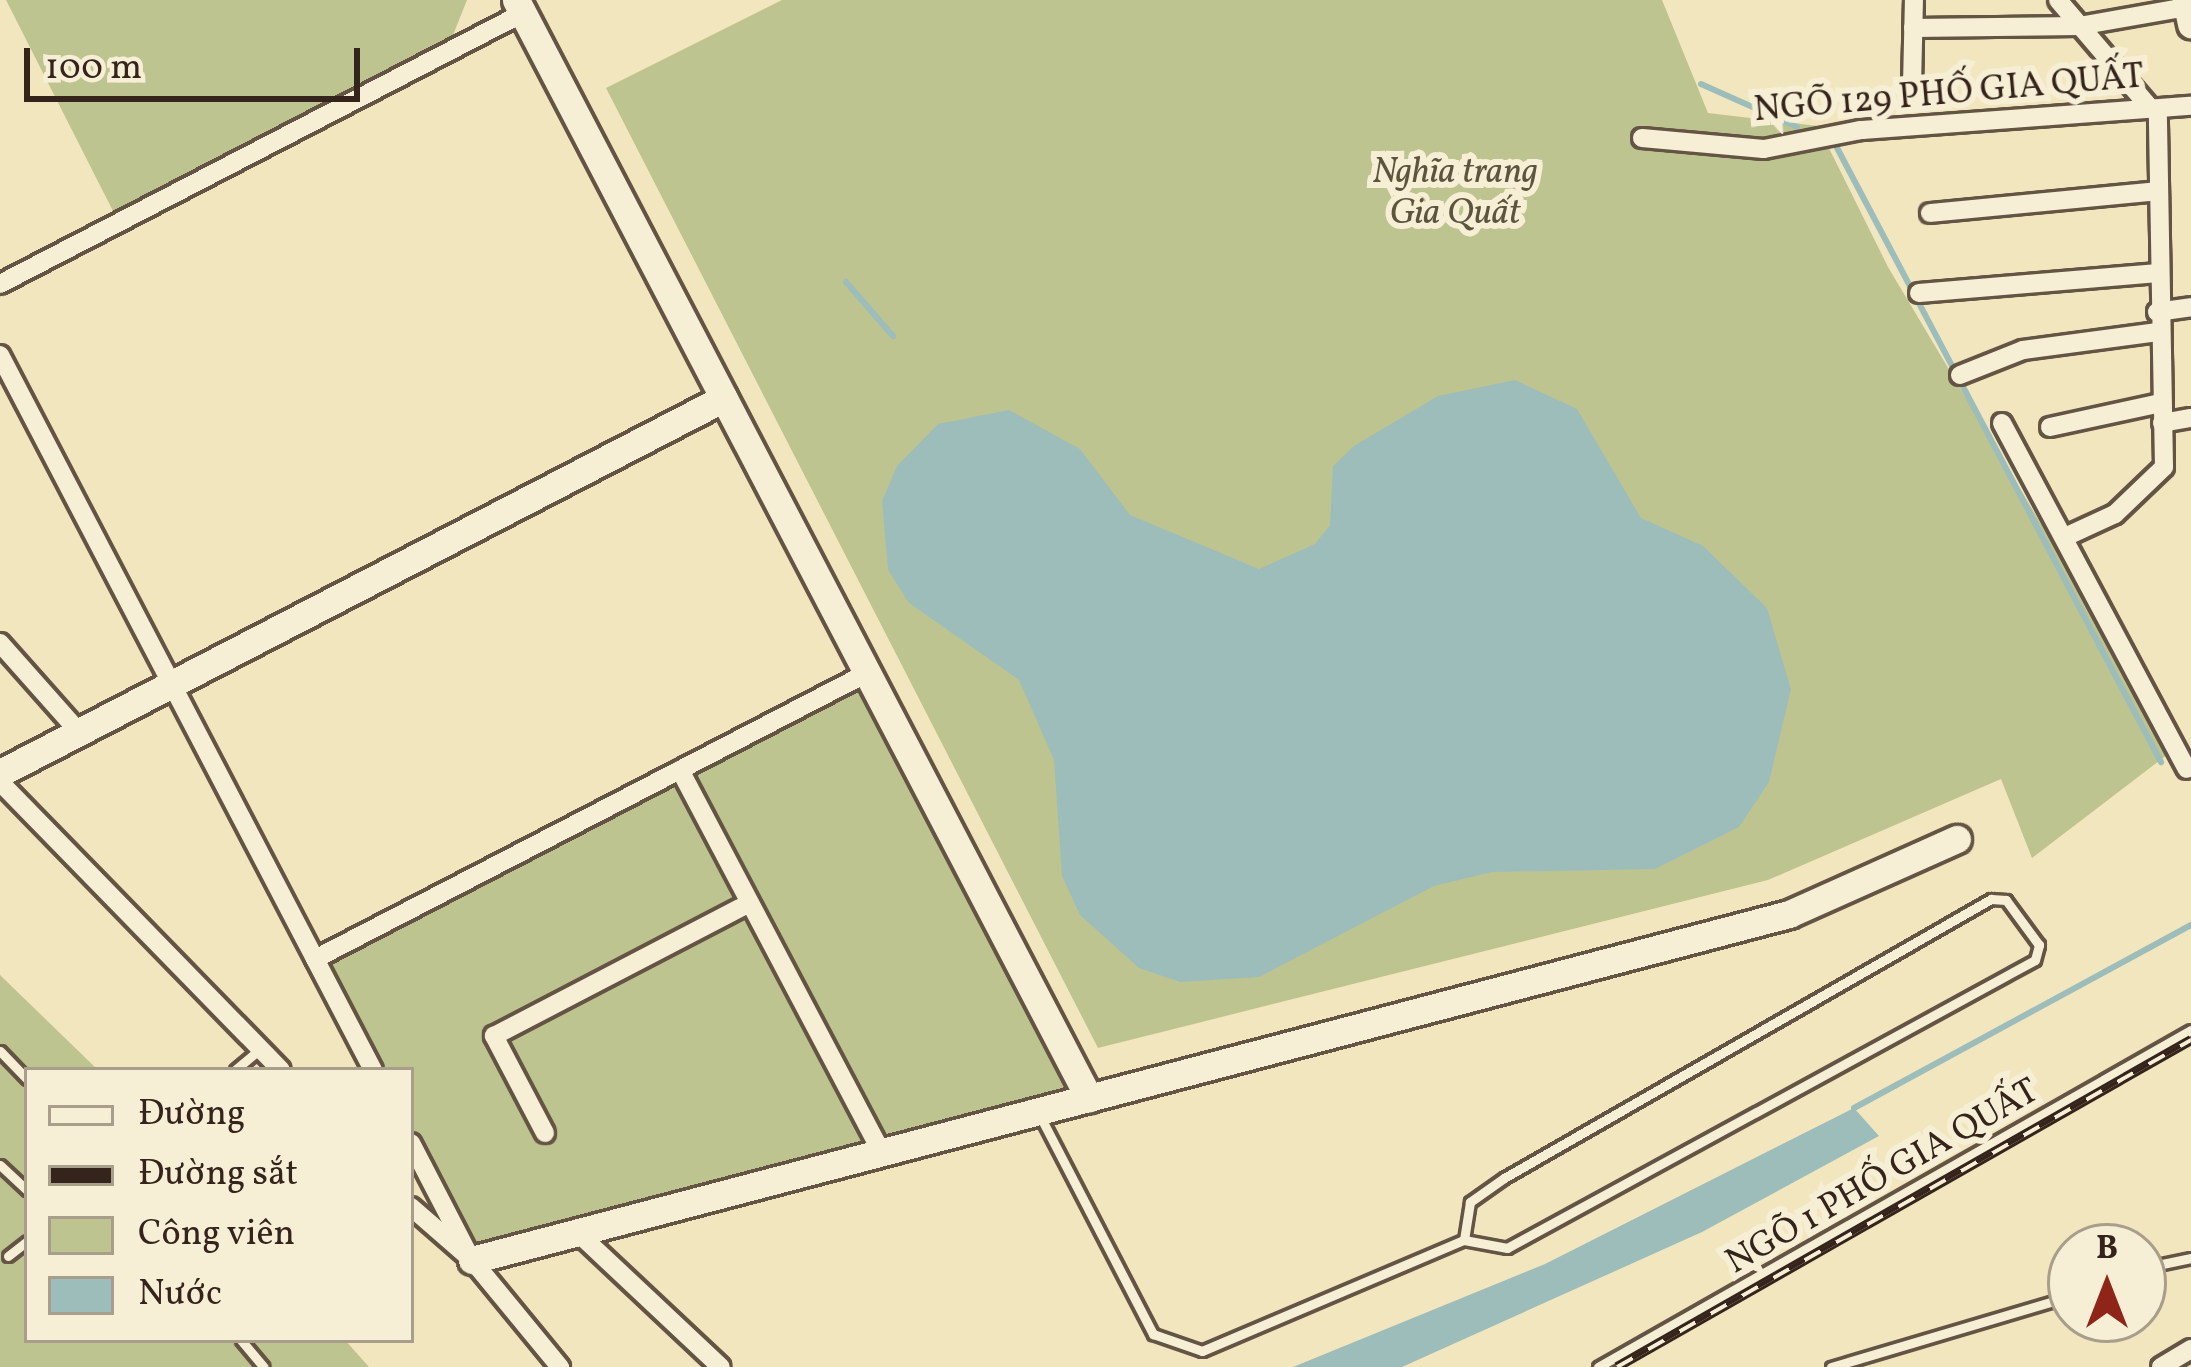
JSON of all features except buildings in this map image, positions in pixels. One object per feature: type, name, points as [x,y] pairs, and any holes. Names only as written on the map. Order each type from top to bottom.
[{"type":"street","points":[[1912,86],[1914,0]]},
{"type":"street","points":[[2058,0],[2154,109],[2164,467],[2115,514],[2065,537]]},
{"type":"street","points":[[0,284],[520,6],[1089,1098]]},
{"type":"street","points":[[1913,28],[2079,26],[2188,10]]},
{"type":"street","name":"NGÕ 129 PHỐ GIA QUẤT","points":[[1642,138],[1764,149],[1861,130],[2191,106]]},
{"type":"street","points":[[1930,213],[2158,191]]},
{"type":"street","points":[[1919,293],[2158,273]]},
{"type":"street","points":[[1960,375],[2023,350],[2158,322],[2191,308]]},
{"type":"street","points":[[0,356],[371,1067]]},
{"type":"street","points":[[278,1067],[0,778],[79,732],[724,398]]},
{"type":"street","points":[[2050,427],[2161,413],[2191,418]]},
{"type":"street","points":[[2002,423],[2187,769]]},
{"type":"street","points":[[0,643],[79,732]]},
{"type":"street","points":[[315,959],[867,673]]},
{"type":"street","points":[[680,770],[882,1153]]},
{"type":"street","points":[[472,1260],[1789,914],[1957,839]]},
{"type":"street","points":[[545,1133],[494,1036],[750,903]]},
{"type":"street","points":[[414,1149],[472,1260]]},
{"type":"street","points":[[414,1211],[472,1260],[560,1367]]},
{"type":"street","points":[[578,1232],[722,1367]]},
{"type":"street","points":[[2161,1367],[2191,1349]]},
{"type":"lane","points":[[1038,1111],[1153,1334],[1178,1349],[1202,1352],[1464,1240],[1507,1249],[2035,960],[2038,945],[2006,900],[1991,899],[1504,1178],[1469,1202],[1464,1240]]},
{"type":"lane","name":"NGÕ 1 PHỐ GIA QUẤT","points":[[1598,1367],[2191,1030]]},
{"type":"lane","points":[[239,1067],[261,1048]]},
{"type":"lane","points":[[0,1051],[24,1076]]},
{"type":"lane","points":[[0,1165],[24,1187]]},
{"type":"lane","points":[[8,1256],[24,1243]]},
{"type":"lane","points":[[1832,1367],[2047,1303]]},
{"type":"lane","points":[[244,1343],[264,1367]]},
{"type":"green space","points":[[6,0],[467,0],[451,40],[115,215]]},
{"type":"green space","name":"Nghĩa trang Gia Quất","points":[[782,0],[1662,0],[1708,113],[1818,126],[1888,267],[2053,544],[2065,537],[2176,748],[2032,858],[2001,779],[1768,880],[1098,1048],[606,88]]},
{"type":"green space","points":[[867,673],[1089,1098],[472,1260],[414,1149],[414,1067],[371,1067],[315,960]]},
{"type":"green space","points":[[0,975],[95,1067],[24,1067],[24,1343],[348,1343],[369,1367],[0,1367]]},
{"type":"water","points":[[1515,380],[1577,409],[1641,518],[1703,546],[1767,608],[1791,689],[1769,782],[1739,827],[1655,869],[1492,872],[1434,886],[1259,977],[1180,982],[1139,968],[1080,915],[1062,876],[1054,760],[1019,680],[909,603],[888,570],[882,501],[897,466],[938,424],[1009,410],[1080,449],[1130,515],[1259,569],[1315,544],[1330,525],[1333,466],[1354,446],[1438,396]]},
{"type":"water","points":[[1854,1108],[1879,1136],[1702,1232],[1402,1367],[1293,1367],[1545,1264]]},
{"type":"waterway","points":[[1701,84],[1797,127]]},
{"type":"waterway","points":[[1835,144],[2161,762]]},
{"type":"waterway","points":[[846,282],[893,336]]},
{"type":"waterway","points":[[1854,1108],[2191,925]]},
{"type":"railway","points":[[1617,1367],[2191,1040]]}]
